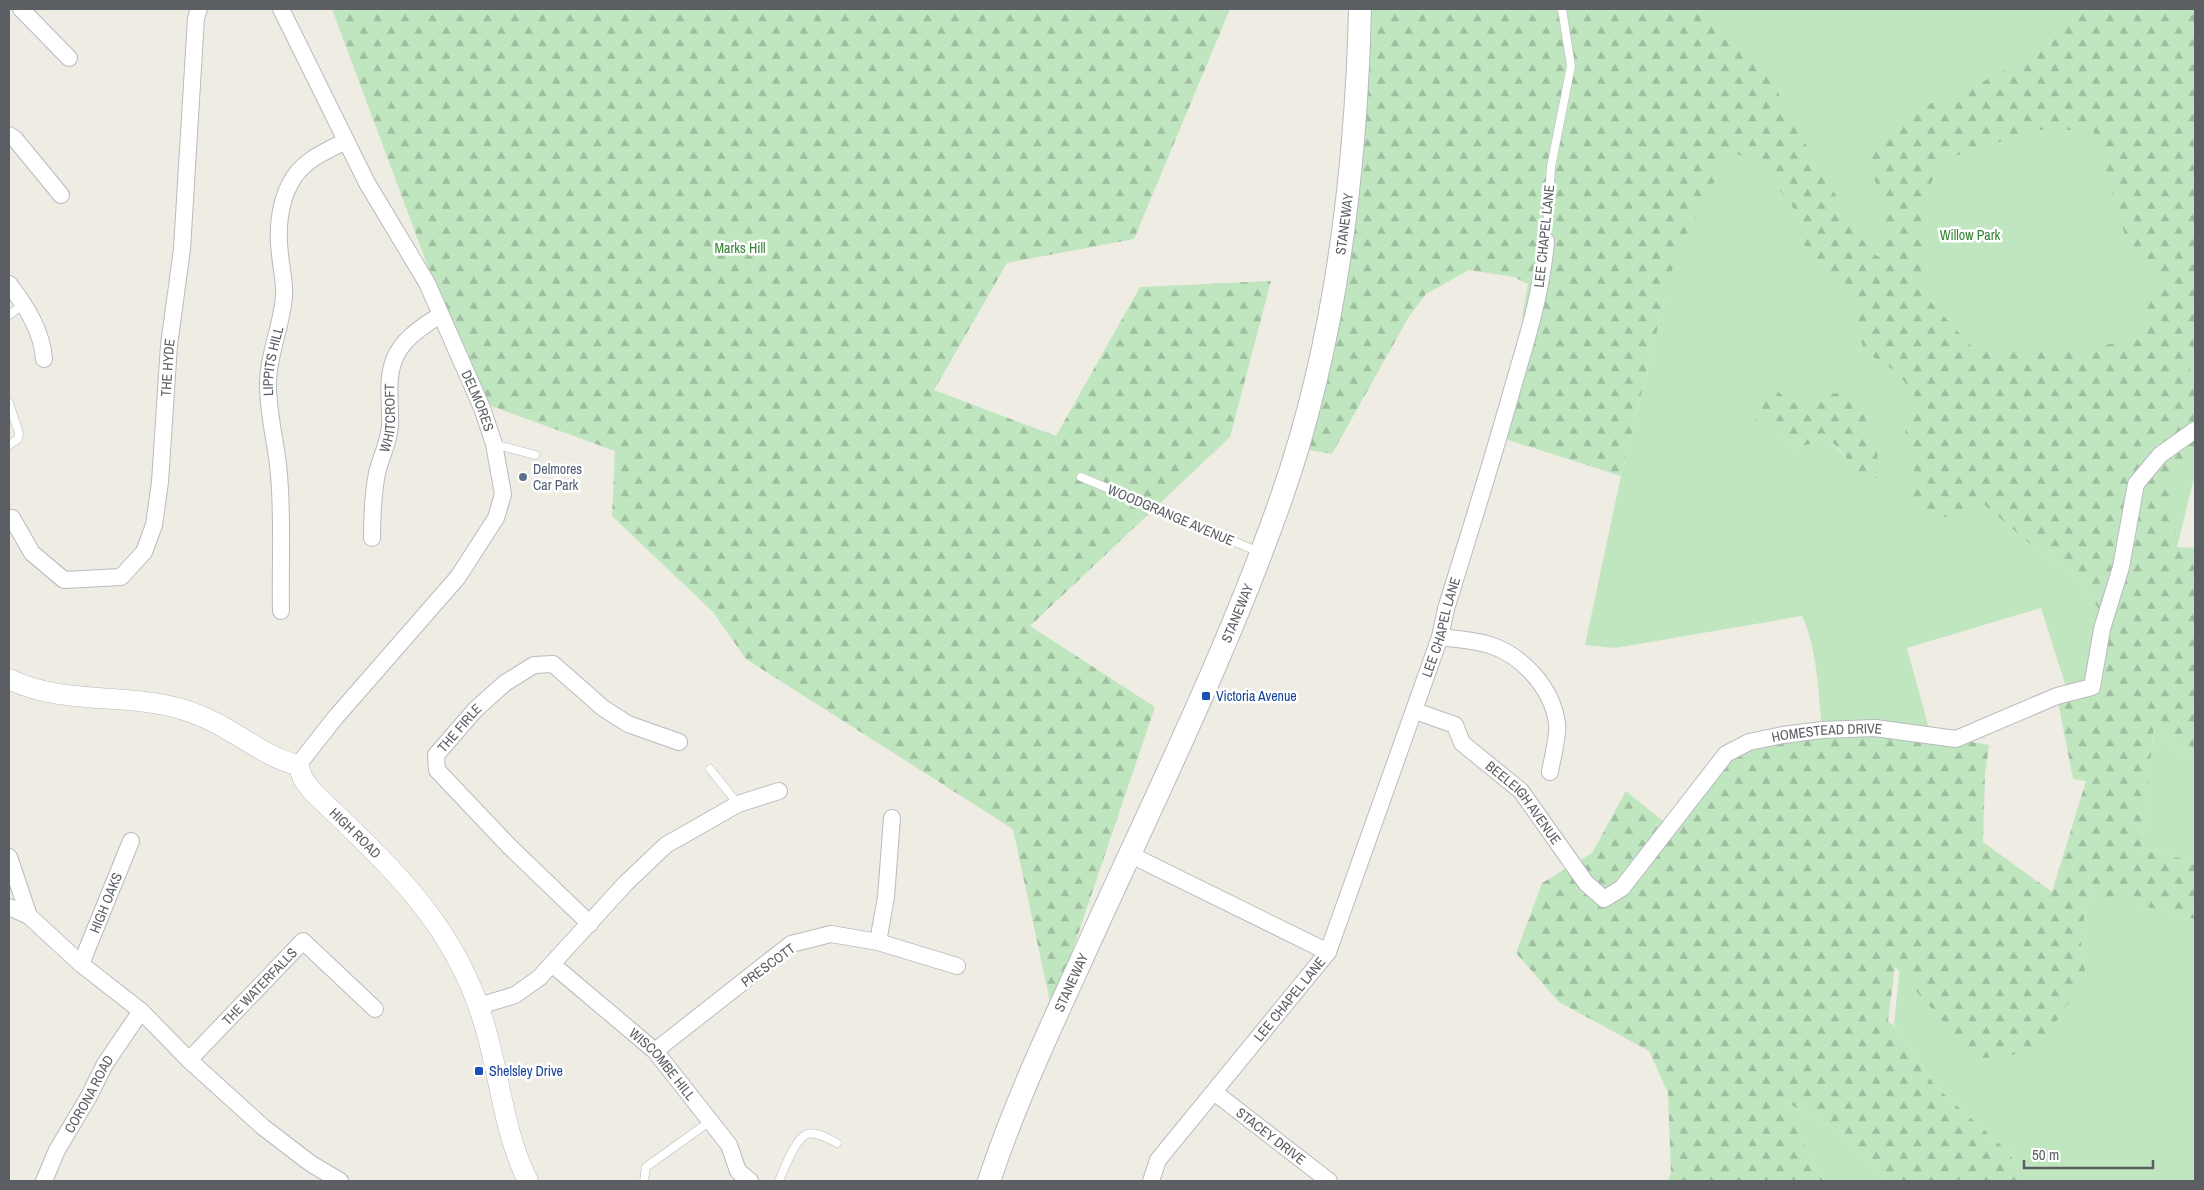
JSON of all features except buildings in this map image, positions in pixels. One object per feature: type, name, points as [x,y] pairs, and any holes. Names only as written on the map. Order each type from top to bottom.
[{"type":"main road","name":"STANEWAY","points":[[989,1181],[1022,1094],[1214,667],[1282,497],[1305,420],[1331,308],[1346,213],[1358,90],[1360,9]]},
{"type":"street","points":[[21,9],[69,58]]},
{"type":"street","name":"THE HYDE","points":[[12,518],[32,553],[64,580],[121,577],[144,552],[154,525],[160,482],[169,345],[182,249],[196,18],[199,9]]},
{"type":"street","name":"DELMORES","points":[[281,9],[367,184],[427,283],[482,408],[494,444],[503,494],[496,518],[458,577],[335,718],[298,765]]},
{"type":"street","points":[[9,135],[15,139],[61,195]]},
{"type":"street","name":"LIPPITS HILL","points":[[281,611],[282,504],[275,439],[270,414],[268,382],[270,361],[282,317],[284,293],[279,231],[282,208],[289,185],[297,171],[313,158],[346,140]]},
{"type":"street","name":"LEE CHAPEL LANE","points":[[1151,1181],[1158,1160],[1328,952],[1440,637],[1446,609],[1499,437],[1531,322],[1543,276],[1546,241]]},
{"type":"street","points":[[9,284],[24,304],[43,343],[44,359]]},
{"type":"street","name":"WHITCROFT","points":[[372,538],[373,500],[388,435],[390,376],[394,359],[403,345],[418,330],[440,316]]},
{"type":"street","name":"HOMESTEAD DRIVE","points":[[1622,888],[1726,754],[1749,742],[1812,731],[1875,728],[1956,739],[2057,696],[2092,686],[2102,629],[2121,567],[2136,484],[2160,455],[2195,430]]},
{"type":"street","points":[[1440,637],[1489,644],[1508,653],[1525,665],[1547,692],[1558,724],[1550,772]]},
{"type":"street","name":"THE FIRLE","points":[[590,924],[509,846],[438,770],[436,755],[475,710],[506,683],[534,665],[553,664],[603,708],[628,724],[679,742]]},
{"type":"street","points":[[9,679],[53,692],[142,700],[178,708],[212,721],[274,758],[298,765]]},
{"type":"street","name":"BEELEIGH AVENUE","points":[[1415,710],[1455,725],[1462,742],[1521,791],[1586,883],[1604,899],[1622,888]]},
{"type":"street","name":"HIGH ROAD","points":[[298,765],[303,779],[312,791],[387,863],[420,900],[458,958],[479,1006],[512,1143],[528,1181]]},
{"type":"street","points":[[479,1006],[521,991],[539,978],[553,965],[626,883],[666,845],[738,804],[779,790]]},
{"type":"street","points":[[878,942],[886,897],[892,818]]},
{"type":"street","name":"HIGH OAKS","points":[[81,964],[131,841]]},
{"type":"street","points":[[1129,854],[1328,952]]},
{"type":"street","points":[[9,857],[28,916]]},
{"type":"street","points":[[9,907],[28,916],[81,964],[141,1012],[189,1060],[263,1127],[310,1163],[340,1181]]},
{"type":"street","name":"PRESCOTT","points":[[655,1051],[791,944],[831,934],[878,942],[957,966]]},
{"type":"street","name":"THE WATERFALLS","points":[[189,1060],[303,941],[375,1009]]},
{"type":"street","name":"WISCOMBE HILL","points":[[553,965],[655,1051],[729,1145],[738,1171],[750,1181]]},
{"type":"street","name":"CORONA ROAD","points":[[44,1181],[57,1150],[88,1098],[105,1064],[141,1012]]},
{"type":"street","name":"STACEY DRIVE","points":[[1214,1092],[1329,1181]]},
{"type":"lane","name":"LEE CHAPEL LANE","points":[[1546,241],[1551,167],[1571,66],[1562,9]]},
{"type":"lane","points":[[9,315],[24,304]]},
{"type":"lane","points":[[9,403],[19,433],[18,439],[9,445]]},
{"type":"lane","points":[[494,444],[535,455]]},
{"type":"lane","name":"WOODGRANGE AVENUE","points":[[1082,477],[1261,553]]},
{"type":"lane","points":[[710,768],[738,804]]},
{"type":"lane","points":[[644,1181],[646,1167],[709,1122]]},
{"type":"lane","points":[[779,1181],[798,1142],[807,1134],[817,1134],[837,1143]]},
{"type":"green space","name":"Marks Hill","points":[[332,9],[1230,9],[1134,239],[1007,263],[934,390],[1056,436],[1140,287],[1271,281],[1230,437],[1030,626],[1155,707],[1052,1011],[1013,829],[746,659],[713,612],[612,516],[615,451],[478,401]]},
{"type":"green space","points":[[1360,9],[1701,9],[1760,60],[1819,168],[1871,253],[1881,258],[1885,232],[1883,208],[1867,159],[1891,132],[1919,106],[1956,97],[2051,43],[2078,9],[2195,9],[2195,340],[2188,383],[2195,380],[2195,449],[2169,475],[2177,547],[2194,548],[2195,758],[2188,757],[2154,725],[2142,848],[2195,862],[2195,919],[2091,893],[2080,935],[2086,977],[2036,1052],[1976,1059],[1895,967],[1888,1021],[1894,1026],[1936,1087],[2010,1153],[2021,1181],[1890,1181],[1841,1132],[1780,1099],[1823,1181],[1667,1181],[1671,1174],[1668,1093],[1649,1051],[1559,1002],[1516,953],[1542,883],[1592,853],[1626,791],[1669,826],[1726,754],[1822,730],[1956,739],[1989,745],[1985,775],[1983,842],[2052,892],[2086,781],[2073,779],[2057,696],[2092,686],[2105,618],[2077,577],[2034,547],[1982,503],[1954,520],[1901,499],[1915,468],[1905,431],[1919,402],[1898,373],[1864,351],[1847,286],[1810,268],[1797,213],[1757,161],[1730,152],[1676,255],[1621,476],[1499,437],[1531,322],[1522,318],[1528,284],[1514,277],[1469,270],[1426,294],[1408,318],[1332,454],[1297,448],[1321,356]],"holes":[[[2038,130],[2093,130],[2132,258],[2156,282],[2133,342],[2068,348],[1973,348],[1928,299],[1926,194],[1942,160]]]},
{"type":"green space","name":"Willow Park","points":[[1403,9],[2195,9],[2195,474],[2177,547],[2037,549],[2077,577],[2105,618],[2092,687],[2068,693],[2041,608],[1907,648],[1931,736],[1822,730],[1814,657],[1802,616],[1615,648],[1585,645],[1621,476],[1666,295],[1558,218]],"holes":[[[1809,397],[1847,459],[1821,433],[1810,444],[1793,449],[1780,433]]]},
{"type":"green space","points":[[1777,391],[1792,403],[1817,394],[1844,393],[1866,416],[1877,444],[1878,478],[1862,477],[1837,447],[1821,433],[1810,444],[1792,449],[1780,433],[1755,420],[1763,400]]},
{"type":"green space","points":[[2154,725],[2188,757],[2195,758],[2195,862],[2142,848]]},
{"type":"green space","points":[[2091,892],[2195,919],[2195,1181],[2021,1181],[2010,1153],[1936,1087],[1894,1026],[1900,965],[2086,977],[2080,935]]},
{"type":"green space","points":[[1779,1099],[1841,1132],[1890,1181],[1823,1181]]},
{"type":"place","name":"Delmores Car Park","points":[[523,477]]},
{"type":"place","name":"Victoria Avenue","points":[[1206,696]]},
{"type":"place","name":"Shelsley Drive","points":[[479,1071]]}]
